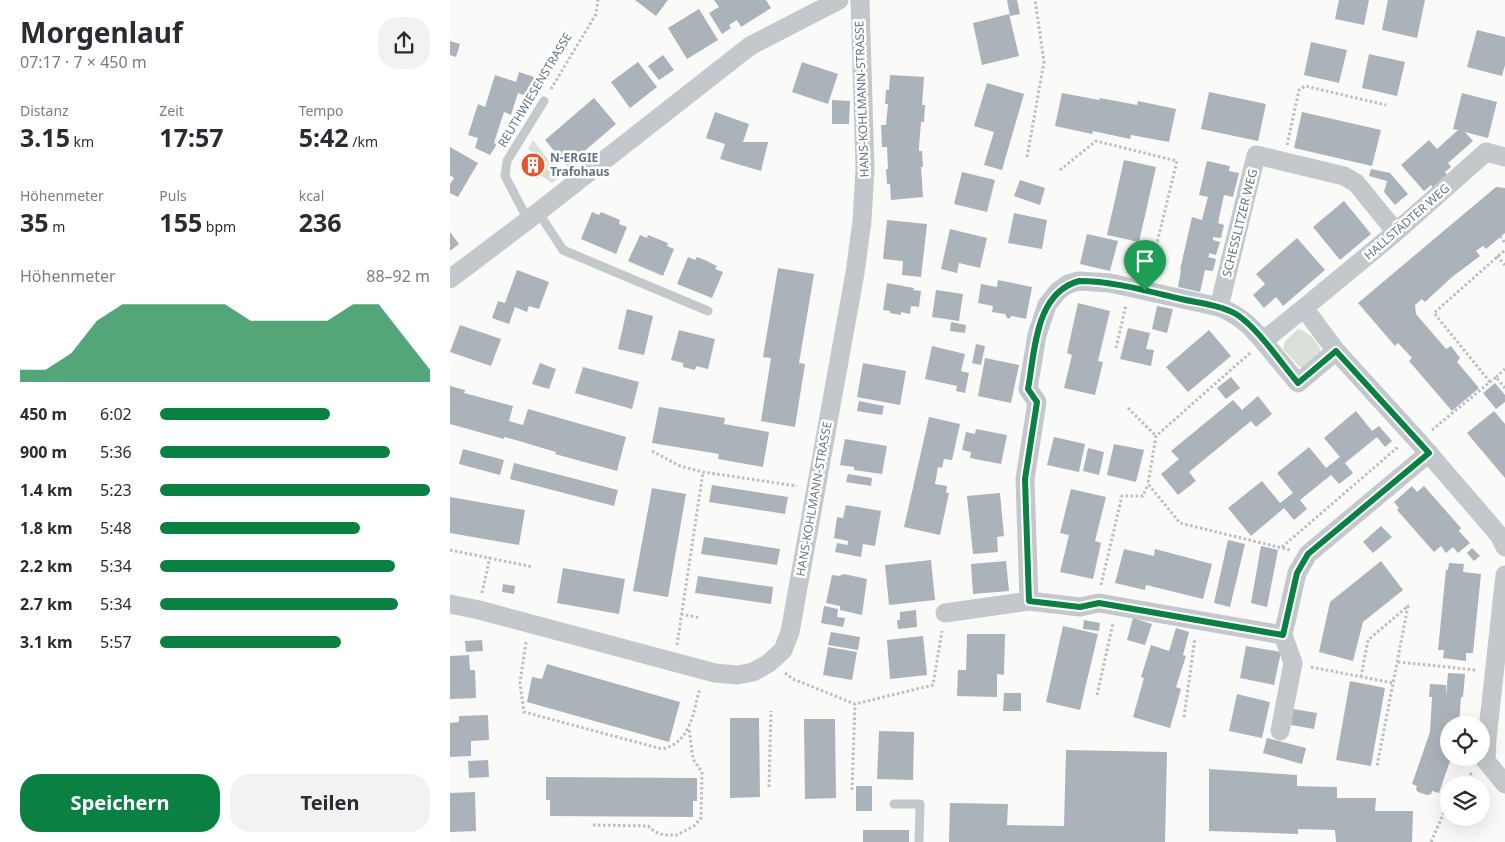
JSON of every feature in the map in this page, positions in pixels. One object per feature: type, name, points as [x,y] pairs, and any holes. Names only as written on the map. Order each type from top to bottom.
[{"type":"street","points":[[450,279],[750,46],[839,0]]},
{"type":"street","name":"HANS-KOHLMANN-STRASSE","points":[[450,604],[479,610],[715,673],[737,675],[752,672],[769,663],[783,650],[790,632],[855,273],[862,221],[865,169],[860,0]]},
{"type":"street","name":"HALLSTÄDTER WEG","points":[[1263,341],[1396,232],[1486,152],[1505,157]]},
{"type":"street","name":"SCHESSLITZER WEG","points":[[1219,308],[1256,155],[1284,160],[1344,176],[1356,183],[1396,232]]},
{"type":"street","points":[[1029,601],[1025,479],[1037,402],[1028,389],[1037,335],[1047,305],[1058,291],[1068,284],[1079,281],[1095,281],[1219,308],[1236,314],[1248,323],[1298,383],[1336,351]]},
{"type":"street","points":[[1308,305],[1336,351],[1419,443],[1498,535],[1505,547]]},
{"type":"street","points":[[1280,731],[1293,663],[1283,635],[1297,573],[1308,554],[1419,443]]},
{"type":"street","points":[[1505,575],[1486,761],[1505,784]]},
{"type":"street","points":[[945,613],[1029,601],[1080,607],[1108,604],[1283,635]]},
{"type":"lane","name":"REUTHWIESENSTRASSE","points":[[544,101],[507,161],[505,176],[533,216],[563,250],[708,311]]},
{"type":"lane","points":[[894,804],[920,804],[919,842]]},
{"type":"path","name":"REUTHWIESENSTRASSE","points":[[544,101],[596,14],[598,0]]},
{"type":"path","points":[[1027,157],[1044,62],[1036,0]]},
{"type":"path","points":[[1284,160],[1299,90],[1305,86],[1386,105]]},
{"type":"path","points":[[1060,170],[1096,141],[1176,160],[1137,289],[1116,348]]},
{"type":"path","points":[[1500,236],[1505,243]]},
{"type":"path","points":[[1490,382],[1434,314],[1505,250]]},
{"type":"path","points":[[1497,256],[1505,266]]},
{"type":"path","points":[[1098,695],[1108,604],[1102,579],[1122,496],[1143,496],[1148,484],[1156,436],[1263,341]]},
{"type":"path","points":[[1281,548],[1419,443],[1505,369]]},
{"type":"path","points":[[1496,378],[1505,388]]},
{"type":"path","points":[[1128,408],[1156,436]]},
{"type":"path","points":[[652,451],[680,466],[703,472],[815,488]]},
{"type":"path","points":[[674,663],[703,472]]},
{"type":"path","points":[[1148,484],[1180,523],[1308,554]]},
{"type":"path","points":[[450,550],[532,567]]},
{"type":"path","points":[[479,610],[490,557]]},
{"type":"path","points":[[1361,677],[1368,640],[1408,606],[1377,766]]},
{"type":"path","points":[[769,663],[793,679],[855,704],[933,685],[945,613]]},
{"type":"path","points":[[681,614],[700,618]]},
{"type":"path","points":[[1184,717],[1197,620]]},
{"type":"path","points":[[529,624],[520,683],[524,712],[662,749],[674,744],[689,727]]},
{"type":"path","points":[[1398,662],[1494,672]]},
{"type":"path","points":[[1293,663],[1394,683]]},
{"type":"path","points":[[593,826],[648,826],[655,832],[664,835],[677,835],[694,826],[701,818],[702,772],[693,759],[689,727],[704,670]]},
{"type":"path","points":[[852,790],[855,704]]},
{"type":"path","points":[[769,788],[771,711]]},
{"type":"path","points":[[1431,842],[1440,822]]},
{"type":"shaded area","points":[[533,140],[561,176],[552,183],[540,175],[548,163],[528,149]]},
{"type":"shaded area","points":[[1298,329],[1314,339],[1321,352],[1317,359],[1304,368],[1300,367],[1283,349],[1285,341]]},
{"type":"building","points":[[635,0],[668,0],[656,16]]},
{"type":"building","points":[[714,0],[766,0],[771,8],[741,27],[737,20],[729,25],[731,28],[722,34],[709,13],[719,7]]},
{"type":"building","points":[[1007,0],[1017,0],[1020,14],[1010,16]]},
{"type":"building","points":[[1339,0],[1369,0],[1364,25],[1335,19]]},
{"type":"building","points":[[1388,0],[1425,0],[1417,38],[1382,30]]},
{"type":"building","points":[[699,9],[718,40],[687,59],[668,28]]},
{"type":"building","points":[[1009,14],[1019,56],[982,65],[973,23]]},
{"type":"building","points":[[1477,30],[1505,37],[1505,65],[1502,76],[1467,67]]},
{"type":"building","points":[[450,41],[460,44],[456,57],[450,55]]},
{"type":"building","points":[[1311,42],[1347,50],[1339,83],[1304,75]]},
{"type":"building","points":[[1369,54],[1405,62],[1397,96],[1362,88]]},
{"type":"building","points":[[663,55],[674,70],[659,80],[648,66]]},
{"type":"building","points":[[638,62],[657,87],[630,108],[611,82]]},
{"type":"building","points":[[802,62],[838,74],[828,104],[792,92]]},
{"type":"building","points":[[519,72],[543,80],[533,98],[518,93],[511,115],[504,112],[494,143],[497,144],[490,155],[475,148],[478,138],[468,135],[478,104],[485,107],[495,75],[516,82]]},
{"type":"building","points":[[890,75],[924,77],[922,105],[925,105],[924,122],[921,122],[919,147],[919,151],[922,151],[923,197],[891,200],[890,184],[887,184],[887,147],[882,147],[881,125],[886,125],[888,104],[885,104],[886,90],[889,90]]},
{"type":"building","points":[[987,83],[1024,94],[1002,170],[984,165],[994,132],[974,126]]},
{"type":"building","points":[[1209,92],[1266,104],[1258,141],[1201,129]]},
{"type":"building","points":[[1062,93],[1137,105],[1138,101],[1176,109],[1169,142],[1131,135],[1130,139],[1093,131],[1092,134],[1055,126]]},
{"type":"building","points":[[1462,93],[1497,102],[1488,138],[1465,132],[1473,141],[1448,163],[1451,167],[1445,172],[1447,175],[1433,188],[1431,185],[1424,191],[1401,165],[1429,140],[1437,149],[1458,130],[1453,129]]},
{"type":"building","points":[[594,98],[616,124],[567,166],[545,140]]},
{"type":"building","points":[[832,100],[850,101],[849,124],[832,124]]},
{"type":"building","points":[[715,112],[749,124],[743,142],[768,142],[761,171],[720,159],[725,144],[706,138]]},
{"type":"building","points":[[1302,112],[1381,130],[1372,166],[1294,148]]},
{"type":"building","points":[[450,147],[478,163],[458,197],[450,193],[450,184],[454,178],[450,175]]},
{"type":"building","name":"N-ERGIE Trafohaus","points":[[530,153],[546,163],[537,178],[521,167]]},
{"type":"building","points":[[1124,160],[1156,167],[1139,242],[1107,235]]},
{"type":"building","points":[[1207,161],[1230,166],[1229,171],[1239,173],[1233,197],[1224,195],[1218,223],[1224,225],[1221,238],[1213,237],[1213,240],[1220,242],[1216,255],[1209,253],[1208,257],[1216,259],[1213,271],[1205,270],[1200,292],[1178,287],[1192,217],[1202,220],[1208,197],[1199,195]]},
{"type":"building","points":[[1371,169],[1390,173],[1408,194],[1395,205],[1384,192],[1387,181],[1369,176]]},
{"type":"building","points":[[962,172],[995,180],[987,212],[954,204]]},
{"type":"building","points":[[1020,180],[1045,188],[1040,205],[1014,196]]},
{"type":"building","points":[[1496,187],[1505,188],[1505,233],[1486,249],[1483,246],[1476,251],[1480,256],[1452,277],[1425,302],[1422,299],[1415,305],[1416,314],[1446,349],[1451,346],[1460,358],[1457,362],[1479,388],[1452,411],[1409,361],[1412,358],[1398,343],[1395,346],[1358,303]]},
{"type":"building","points":[[1344,201],[1371,234],[1340,260],[1313,227]]},
{"type":"building","points":[[592,212],[599,215],[601,212],[620,220],[619,224],[627,227],[616,254],[581,239]]},
{"type":"building","points":[[1014,213],[1047,220],[1042,249],[1008,243]]},
{"type":"building","points":[[887,220],[927,224],[921,277],[902,275],[903,261],[883,259]]},
{"type":"building","points":[[950,229],[987,238],[980,268],[959,263],[957,273],[941,269]]},
{"type":"building","points":[[450,232],[459,244],[450,251]]},
{"type":"building","points":[[1087,234],[1118,241],[1110,271],[1080,264]]},
{"type":"building","points":[[640,235],[647,238],[648,235],[668,243],[667,246],[674,249],[663,276],[628,261]]},
{"type":"building","points":[[1297,238],[1325,270],[1283,306],[1276,297],[1264,308],[1253,295],[1265,284],[1256,274]]},
{"type":"building","points":[[1137,244],[1152,248],[1147,271],[1132,267]]},
{"type":"building","points":[[688,257],[695,260],[697,257],[707,261],[717,266],[715,269],[723,272],[712,298],[677,284]]},
{"type":"building","points":[[778,268],[814,274],[799,363],[805,364],[795,427],[761,421],[771,358],[763,357]]},
{"type":"building","points":[[517,270],[549,282],[539,309],[529,306],[527,312],[515,307],[509,324],[492,318],[498,301],[505,303]]},
{"type":"building","points":[[998,280],[1032,287],[1026,319],[1012,316],[1008,319],[1005,314],[992,312],[993,306],[978,303],[981,284],[997,287]]},
{"type":"building","points":[[887,283],[921,291],[919,307],[911,306],[910,314],[901,312],[901,315],[883,310]]},
{"type":"building","points":[[936,290],[963,294],[959,321],[932,317]]},
{"type":"building","points":[[1078,303],[1110,311],[1098,361],[1103,362],[1095,395],[1064,388],[1072,355],[1067,353]]},
{"type":"building","points":[[1157,306],[1173,309],[1167,333],[1152,329]]},
{"type":"building","points":[[627,309],[653,316],[644,355],[618,349]]},
{"type":"building","points":[[951,322],[966,325],[965,333],[950,331]]},
{"type":"building","points":[[460,325],[501,339],[491,366],[450,352]]},
{"type":"building","points":[[1128,328],[1150,333],[1146,349],[1154,350],[1151,366],[1120,359]]},
{"type":"building","points":[[679,330],[715,339],[708,369],[696,366],[695,370],[683,367],[683,363],[671,360]]},
{"type":"building","points":[[1209,330],[1231,356],[1188,392],[1166,367]]},
{"type":"building","points":[[976,344],[985,346],[981,365],[972,363]]},
{"type":"building","points":[[932,346],[965,354],[961,371],[969,373],[965,393],[956,391],[957,386],[925,379]]},
{"type":"building","points":[[985,358],[1019,365],[1011,403],[978,396]]},
{"type":"building","points":[[540,363],[556,369],[549,389],[532,384]]},
{"type":"building","points":[[863,363],[906,371],[900,405],[857,397]]},
{"type":"building","points":[[583,367],[639,382],[632,409],[575,393]]},
{"type":"building","points":[[1231,377],[1240,388],[1226,399],[1217,388]]},
{"type":"building","points":[[1495,383],[1505,395],[1505,402],[1496,409],[1483,393]]},
{"type":"building","points":[[450,386],[465,390],[464,393],[513,406],[509,421],[523,425],[528,409],[626,437],[617,471],[555,454],[556,452],[519,441],[504,437],[504,439],[450,424]]},
{"type":"building","points":[[1258,396],[1272,414],[1256,427],[1251,421],[1189,472],[1196,481],[1178,495],[1161,474],[1179,459],[1171,451],[1233,400],[1242,410]]},
{"type":"building","points":[[859,401],[884,406],[882,415],[857,411]]},
{"type":"building","points":[[659,407],[725,418],[724,424],[769,432],[763,467],[718,459],[719,454],[652,443]]},
{"type":"building","points":[[1356,411],[1372,431],[1379,426],[1392,441],[1385,447],[1377,437],[1345,463],[1353,473],[1339,484],[1331,475],[1300,500],[1307,509],[1294,520],[1284,508],[1251,536],[1228,508],[1262,481],[1280,503],[1293,493],[1277,473],[1309,447],[1326,468],[1340,457],[1324,438]]},
{"type":"building","points":[[1494,411],[1505,424],[1505,478],[1467,433]]},
{"type":"building","points":[[929,417],[960,424],[952,460],[944,459],[942,468],[938,467],[935,484],[947,486],[946,493],[949,493],[940,535],[904,527]]},
{"type":"building","points":[[976,429],[1007,435],[1001,464],[970,458],[971,452],[962,450],[966,432],[975,434]]},
{"type":"building","points":[[1054,437],[1085,444],[1079,472],[1047,465]]},
{"type":"building","points":[[845,439],[887,446],[882,474],[854,470],[854,467],[840,465]]},
{"type":"building","points":[[1114,444],[1144,450],[1136,482],[1107,475]]},
{"type":"building","points":[[1088,448],[1104,452],[1099,475],[1083,471]]},
{"type":"building","points":[[463,449],[504,460],[500,475],[459,464]]},
{"type":"building","points":[[514,463],[618,490],[614,506],[510,479]]},
{"type":"building","points":[[848,474],[872,478],[871,486],[846,482]]},
{"type":"building","points":[[712,485],[788,497],[785,514],[709,502]]},
{"type":"building","points":[[1412,486],[1417,492],[1424,486],[1461,528],[1459,531],[1470,543],[1458,553],[1453,547],[1446,553],[1441,546],[1434,552],[1397,510],[1399,508],[1394,502]]},
{"type":"building","points":[[652,488],[686,494],[668,597],[633,591]]},
{"type":"building","points":[[1071,489],[1106,497],[1095,541],[1101,543],[1093,579],[1060,572],[1069,535],[1060,533]]},
{"type":"building","points":[[1000,493],[1004,536],[997,537],[998,552],[973,554],[967,496]]},
{"type":"building","points":[[450,497],[525,510],[519,545],[450,533]]},
{"type":"building","points":[[846,505],[881,511],[875,546],[863,544],[861,557],[835,552],[837,543],[847,545],[848,543],[848,541],[834,538],[837,517],[843,518]]},
{"type":"building","points":[[1381,526],[1392,537],[1373,553],[1363,542]]},
{"type":"building","points":[[704,537],[780,549],[777,565],[701,554]]},
{"type":"building","points":[[1228,540],[1245,544],[1230,607],[1214,603]]},
{"type":"building","points":[[1261,546],[1278,550],[1267,607],[1251,603]]},
{"type":"building","points":[[1472,548],[1480,556],[1474,561],[1467,553]]},
{"type":"building","points":[[1124,549],[1154,556],[1155,549],[1212,564],[1203,599],[1146,585],[1145,590],[1115,583]]},
{"type":"building","points":[[931,560],[935,600],[889,605],[885,565]]},
{"type":"building","points":[[1006,561],[1009,591],[973,594],[971,564]]},
{"type":"building","points":[[1381,561],[1403,590],[1363,622],[1353,661],[1319,652],[1330,602]]},
{"type":"building","points":[[1449,563],[1464,564],[1463,572],[1481,574],[1473,653],[1466,653],[1466,661],[1443,658],[1444,650],[1438,650],[1446,570],[1448,570]]},
{"type":"building","points":[[563,568],[625,579],[619,614],[557,603]]},
{"type":"building","points":[[844,574],[867,579],[862,615],[840,610],[840,606],[826,603],[832,575],[839,576]]},
{"type":"building","points":[[698,576],[773,587],[771,604],[695,593]]},
{"type":"building","points":[[503,584],[515,586],[514,594],[502,592]]},
{"type":"building","points":[[824,606],[838,609],[837,617],[845,618],[843,627],[821,623]]},
{"type":"building","points":[[916,610],[917,627],[898,629],[897,620],[900,620],[900,612]]},
{"type":"building","points":[[1133,618],[1152,624],[1145,645],[1127,640]]},
{"type":"building","points":[[1084,620],[1100,623],[1099,631],[1083,629]]},
{"type":"building","points":[[1063,626],[1098,634],[1080,710],[1046,702]]},
{"type":"building","points":[[1176,628],[1189,632],[1183,655],[1186,656],[1176,687],[1181,689],[1170,728],[1133,717],[1144,678],[1141,677],[1151,645],[1169,651]]},
{"type":"building","points":[[831,632],[860,637],[858,650],[828,645]]},
{"type":"building","points":[[967,634],[1005,634],[1004,675],[997,674],[997,697],[957,696],[958,670],[966,670]]},
{"type":"building","points":[[923,636],[927,675],[890,679],[887,640]]},
{"type":"building","points":[[482,640],[483,651],[466,652],[465,641]]},
{"type":"building","points":[[1246,646],[1281,652],[1274,685],[1240,678]]},
{"type":"building","points":[[828,647],[857,652],[852,680],[823,675]]},
{"type":"building","points":[[469,655],[470,670],[475,670],[476,698],[450,699],[450,656]]},
{"type":"building","points":[[547,664],[680,702],[669,742],[527,702],[532,677],[542,679]]},
{"type":"building","points":[[1448,673],[1465,674],[1460,716],[1440,716],[1440,766],[1448,766],[1445,776],[1440,776],[1439,793],[1432,791],[1431,794],[1427,795],[1418,792],[1417,786],[1412,784],[1430,732],[1432,697],[1429,697],[1430,684],[1446,685],[1446,696]]},
{"type":"building","points":[[1350,681],[1385,688],[1371,766],[1336,760]]},
{"type":"building","points":[[1004,693],[1021,693],[1021,711],[1003,711]]},
{"type":"building","points":[[1237,694],[1270,702],[1262,738],[1229,731]]},
{"type":"building","points":[[1293,709],[1317,713],[1314,729],[1291,725]]},
{"type":"building","points":[[488,715],[489,740],[471,741],[471,756],[450,757],[450,723],[459,722],[459,716]]},
{"type":"building","points":[[730,718],[759,718],[760,797],[730,798]]},
{"type":"building","points":[[804,719],[835,719],[836,798],[805,799]]},
{"type":"building","points":[[879,731],[914,732],[913,780],[877,779]]},
{"type":"building","points":[[1267,738],[1306,748],[1302,764],[1263,753]]},
{"type":"building","points":[[1066,750],[1167,752],[1165,842],[949,842],[950,803],[1008,804],[1007,825],[1064,826]]},
{"type":"building","points":[[488,760],[489,777],[469,778],[468,761]]},
{"type":"building","points":[[1209,769],[1297,775],[1297,786],[1337,787],[1337,798],[1376,798],[1375,811],[1413,811],[1412,842],[1336,842],[1335,830],[1298,829],[1298,834],[1209,831]]},
{"type":"building","points":[[546,777],[697,778],[697,801],[693,801],[693,817],[550,816],[550,800],[546,800]]},
{"type":"building","points":[[856,786],[872,786],[872,811],[856,811]]},
{"type":"building","points":[[475,792],[476,831],[450,832],[450,793]]},
{"type":"building","points":[[863,830],[909,830],[909,842],[863,842]]},
{"type":"place","name":"N-ERGIE Trafohaus","points":[[533,165]]},
{"type":"route","points":[[1079,281],[1110,283],[1145,291],[1219,308],[1236,314],[1248,323],[1298,383],[1336,351],[1429,453],[1308,554],[1297,573],[1283,635],[1099,603],[1080,607],[1029,601],[1025,479],[1037,402],[1028,389],[1037,335],[1047,305],[1058,291],[1068,284],[1079,281]]}]
